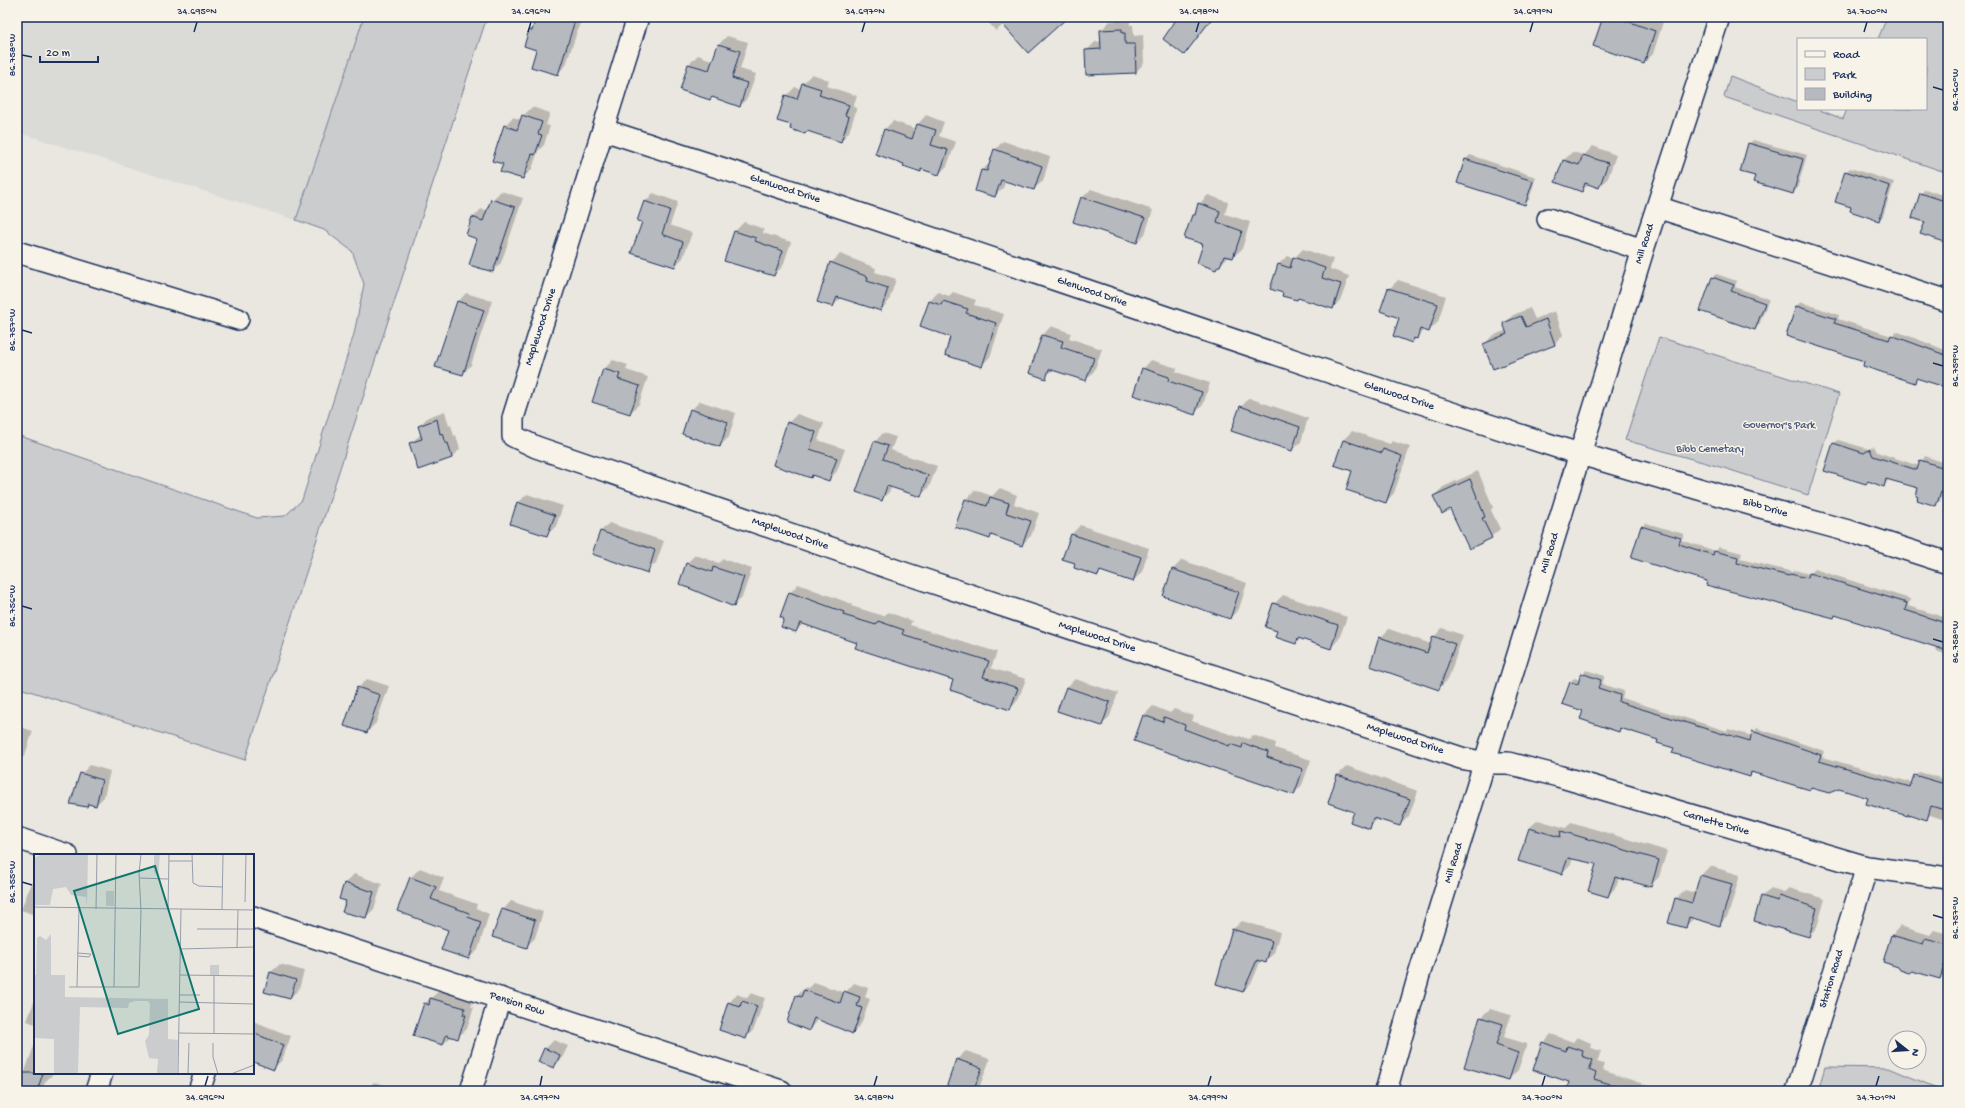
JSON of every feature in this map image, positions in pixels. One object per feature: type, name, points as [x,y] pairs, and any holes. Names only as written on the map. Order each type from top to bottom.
[{"type":"street","name":"Maplewood Drive","points":[[638,17],[513,418],[513,436],[536,447],[901,572],[1384,733],[1461,758],[1486,763]]},
{"type":"street","name":"Mill Road","points":[[1386,1091],[1419,975],[1486,763],[1643,250],[1719,17]]},
{"type":"street","name":"Glenwood Drive","points":[[604,130],[822,201],[1404,398],[1581,455]]},
{"type":"street","points":[[1657,207],[1948,301]]},
{"type":"street","points":[[1548,219],[1643,250]]},
{"type":"street","points":[[17,252],[238,319]]},
{"type":"street","name":"Bibb Drive","points":[[1581,455],[1852,532],[1948,563]]},
{"type":"street","name":"Carnette Drive","points":[[1486,763],[1508,763],[1558,776],[1867,867],[1948,878]]},
{"type":"street","points":[[17,838],[64,854]]},
{"type":"street","name":"Station Road","points":[[1797,1091],[1867,867]]},
{"type":"street","name":"Pension Row","points":[[254,917],[781,1091]]},
{"type":"street","points":[[471,1091],[500,998]]},
{"type":"street","points":[[96,1091],[102,1074]]},
{"type":"street","points":[[200,1091],[205,1074]]},
{"type":"shaded area","points":[[17,17],[364,17],[296,220],[17,132]]},
{"type":"green space","points":[[364,17],[487,17],[245,760],[17,687],[17,435],[257,518],[285,516],[302,500],[354,334],[364,284],[352,251],[324,230],[296,220]]},
{"type":"green space","points":[[1887,17],[1948,17],[1948,173],[1724,97],[1730,76],[1797,102],[1797,110],[1820,110],[1843,119],[1847,110],[1927,110],[1927,38],[1878,38]]},
{"type":"green space","name":"Governor's Park","points":[[1659,337],[1839,394],[1808,495],[1727,469],[1625,440]]},
{"type":"green space","points":[[1825,1067],[1887,1068],[1887,1070],[1894,1070],[1944,1091],[1818,1091]]},
{"type":"building","points":[[536,17],[576,17],[558,75],[531,67],[536,50],[524,46],[529,30],[532,31]]},
{"type":"building","points":[[996,17],[1068,17],[1028,53]]},
{"type":"building","points":[[1178,17],[1213,17],[1184,55],[1163,39]]},
{"type":"building","points":[[1603,17],[1616,17],[1655,31],[1644,64],[1593,46]]},
{"type":"building","points":[[1122,29],[1122,33],[1125,33],[1125,44],[1135,44],[1136,73],[1086,75],[1085,50],[1101,49],[1100,30]]},
{"type":"building","points":[[718,44],[740,51],[732,78],[747,83],[740,107],[712,97],[710,100],[680,90],[688,64],[709,70]]},
{"type":"building","points":[[802,83],[821,89],[819,95],[849,105],[845,115],[849,117],[841,142],[807,131],[805,134],[790,129],[791,125],[777,121],[785,95],[797,99]]},
{"type":"building","points":[[522,115],[542,122],[538,134],[542,135],[535,155],[532,154],[523,179],[500,172],[503,164],[492,161],[504,125],[517,130]]},
{"type":"building","points":[[917,124],[936,130],[931,145],[948,150],[939,175],[921,169],[921,172],[903,166],[904,164],[875,154],[884,129],[912,139]]},
{"type":"building","points":[[1748,143],[1803,159],[1793,194],[1753,182],[1755,176],[1740,172]]},
{"type":"building","points":[[994,149],[1042,166],[1034,190],[1001,180],[995,197],[975,191],[981,170],[987,171]]},
{"type":"building","points":[[1583,155],[1608,163],[1599,188],[1585,183],[1582,192],[1555,182],[1563,160],[1579,165]]},
{"type":"building","points":[[1465,159],[1533,181],[1525,205],[1457,183]]},
{"type":"building","points":[[1845,171],[1890,186],[1879,221],[1850,211],[1851,207],[1835,202]]},
{"type":"building","points":[[1920,193],[1948,202],[1948,243],[1920,234],[1925,222],[1912,218]]},
{"type":"building","points":[[1081,197],[1145,218],[1137,243],[1073,222]]},
{"type":"building","points":[[491,199],[515,207],[493,272],[469,265],[477,239],[466,235],[472,217],[483,221]]},
{"type":"building","points":[[644,201],[670,210],[662,234],[683,242],[675,267],[631,253],[642,222],[637,221]]},
{"type":"building","points":[[1198,203],[1220,211],[1217,222],[1242,231],[1233,258],[1224,256],[1220,266],[1218,266],[1216,270],[1197,263],[1203,244],[1184,238],[1192,215],[1195,215]]},
{"type":"building","points":[[734,231],[756,238],[755,241],[783,251],[774,276],[724,261]]},
{"type":"building","points":[[1293,257],[1325,268],[1322,278],[1341,284],[1333,309],[1298,298],[1297,300],[1282,296],[1283,293],[1270,289],[1278,264],[1290,268]]},
{"type":"building","points":[[830,262],[868,277],[867,281],[888,288],[881,311],[837,297],[833,307],[817,302]]},
{"type":"building","points":[[1712,277],[1734,285],[1731,291],[1765,303],[1755,330],[1700,311]]},
{"type":"building","points":[[1388,288],[1438,304],[1429,332],[1420,329],[1417,339],[1414,338],[1412,343],[1393,336],[1399,318],[1380,311]]},
{"type":"building","points":[[457,301],[484,310],[463,375],[435,367]]},
{"type":"building","points":[[929,301],[941,305],[943,301],[968,309],[966,313],[996,323],[982,367],[945,355],[950,337],[920,326]]},
{"type":"building","points":[[1796,306],[1836,319],[1834,323],[1889,340],[1891,335],[1948,356],[1948,388],[1916,378],[1915,383],[1863,366],[1864,361],[1786,336]]},
{"type":"building","points":[[1521,316],[1526,327],[1546,319],[1555,345],[1493,369],[1483,344],[1507,334],[1503,323]]},
{"type":"building","points":[[1042,335],[1063,341],[1061,347],[1094,358],[1086,381],[1049,369],[1046,379],[1029,373]]},
{"type":"building","points":[[1142,368],[1169,377],[1168,381],[1202,392],[1195,415],[1133,395]]},
{"type":"building","points":[[603,369],[620,374],[618,379],[640,386],[630,414],[592,402]]},
{"type":"building","points":[[1240,406],[1300,427],[1292,451],[1231,431]]},
{"type":"building","points":[[690,409],[728,422],[720,447],[682,434]]},
{"type":"building","points":[[437,419],[440,434],[443,433],[446,444],[448,443],[452,458],[418,470],[409,443],[422,439],[418,426]]},
{"type":"building","points":[[787,422],[816,432],[810,449],[837,458],[829,481],[812,475],[811,478],[773,465]]},
{"type":"building","points":[[1343,440],[1382,453],[1383,449],[1402,456],[1386,503],[1346,490],[1352,471],[1334,465]]},
{"type":"building","points":[[874,441],[888,446],[883,459],[928,475],[921,497],[887,486],[882,501],[856,492]]},
{"type":"building","points":[[1833,443],[1864,453],[1870,449],[1873,456],[1917,470],[1920,460],[1948,469],[1948,495],[1941,492],[1936,506],[1917,500],[1918,497],[1916,496],[1918,488],[1886,479],[1884,487],[1868,481],[1866,484],[1824,471]]},
{"type":"building","points":[[1470,479],[1485,517],[1482,518],[1492,538],[1469,549],[1450,509],[1442,514],[1433,496]]},
{"type":"building","points":[[990,497],[1009,503],[1006,513],[1031,521],[1022,546],[991,535],[990,539],[955,527],[965,499],[987,506]]},
{"type":"building","points":[[517,502],[555,515],[547,536],[510,524]]},
{"type":"building","points":[[1641,526],[1681,538],[1679,544],[1713,555],[1714,551],[1738,557],[1737,563],[1789,576],[1790,574],[1808,578],[1809,573],[1907,603],[1905,610],[1948,624],[1948,651],[1835,615],[1834,618],[1706,585],[1707,581],[1631,558]]},
{"type":"building","points":[[600,531],[655,550],[648,573],[592,554]]},
{"type":"building","points":[[1071,534],[1141,557],[1133,582],[1100,571],[1098,576],[1074,568],[1075,563],[1062,559]]},
{"type":"building","points":[[686,563],[712,572],[713,567],[744,577],[734,607],[679,584]]},
{"type":"building","points":[[1172,569],[1239,592],[1230,619],[1163,596]]},
{"type":"building","points":[[789,592],[844,612],[843,615],[876,625],[878,621],[904,630],[902,634],[989,661],[983,677],[1018,688],[1010,710],[950,690],[953,680],[855,648],[857,643],[800,623],[796,632],[781,627],[784,619],[780,617]]},
{"type":"building","points":[[1273,603],[1338,625],[1331,649],[1298,638],[1296,644],[1275,637],[1277,631],[1265,627]]},
{"type":"building","points":[[1433,636],[1455,644],[1439,690],[1370,666],[1379,637],[1427,653]]},
{"type":"building","points":[[1581,673],[1601,680],[1598,688],[1620,695],[1619,702],[1723,734],[1750,741],[1752,731],[1821,755],[1819,761],[1910,787],[1914,775],[1948,785],[1948,811],[1931,806],[1927,820],[1866,804],[1868,798],[1839,789],[1829,793],[1811,788],[1810,790],[1751,772],[1750,777],[1672,753],[1674,748],[1657,743],[1658,740],[1620,728],[1619,732],[1580,719],[1583,711],[1562,704],[1570,682],[1578,684]]},
{"type":"building","points":[[357,687],[380,695],[367,733],[344,726]]},
{"type":"building","points":[[1066,687],[1110,702],[1102,726],[1057,711]]},
{"type":"building","points":[[1143,715],[1163,722],[1164,717],[1185,725],[1184,729],[1229,746],[1230,744],[1242,748],[1243,743],[1268,752],[1267,757],[1303,769],[1294,795],[1134,741]]},
{"type":"building","points":[[80,773],[102,780],[96,806],[88,804],[87,807],[70,804]]},
{"type":"building","points":[[1337,775],[1410,799],[1400,826],[1373,818],[1370,829],[1350,822],[1354,812],[1328,803]]},
{"type":"building","points":[[1529,828],[1560,837],[1561,831],[1659,860],[1651,887],[1615,877],[1608,897],[1588,891],[1596,864],[1568,858],[1562,874],[1518,861]]},
{"type":"building","points":[[1700,875],[1732,884],[1720,926],[1689,917],[1686,928],[1668,923],[1675,898],[1692,903]]},
{"type":"building","points":[[410,877],[436,887],[431,899],[469,913],[468,917],[481,922],[469,959],[441,950],[448,930],[397,911]]},
{"type":"building","points":[[344,883],[374,892],[366,918],[342,912],[346,901],[339,899]]},
{"type":"building","points":[[1761,896],[1778,901],[1779,896],[1817,908],[1809,937],[1754,921]]},
{"type":"building","points":[[502,909],[535,920],[527,948],[492,937]]},
{"type":"building","points":[[1232,929],[1272,941],[1266,963],[1257,960],[1243,992],[1216,984]]},
{"type":"building","points":[[1891,935],[1923,944],[1925,939],[1948,945],[1948,952],[1940,979],[1912,971],[1909,973],[1900,970],[1898,967],[1883,962]]},
{"type":"building","points":[[270,972],[296,980],[290,999],[264,992]]},
{"type":"building","points":[[804,990],[840,1003],[844,991],[860,997],[857,1006],[862,1008],[853,1034],[814,1018],[809,1031],[787,1022],[796,995],[801,997]]},
{"type":"building","points":[[430,998],[465,1008],[463,1015],[466,1015],[458,1039],[446,1035],[443,1045],[413,1036],[424,1003],[429,1005]]},
{"type":"building","points":[[742,1001],[757,1006],[746,1039],[719,1030],[728,1002],[740,1007]]},
{"type":"building","points":[[1480,1017],[1503,1024],[1496,1045],[1518,1053],[1509,1080],[1464,1067]]},
{"type":"building","points":[[254,1033],[283,1045],[274,1070],[254,1062]]},
{"type":"building","points":[[1542,1042],[1566,1051],[1567,1046],[1583,1051],[1582,1056],[1593,1060],[1589,1070],[1596,1073],[1594,1079],[1623,1088],[1622,1091],[1566,1091],[1569,1082],[1533,1070]]},
{"type":"building","points":[[544,1048],[560,1055],[554,1068],[538,1062]]},
{"type":"building","points":[[956,1059],[982,1068],[973,1091],[945,1091]]},
{"type":"building","points":[[23,1073],[43,1074],[37,1091],[17,1091]]},
{"type":"park label","name":"Bibb Cemetary","points":[[1710,450]]}]
